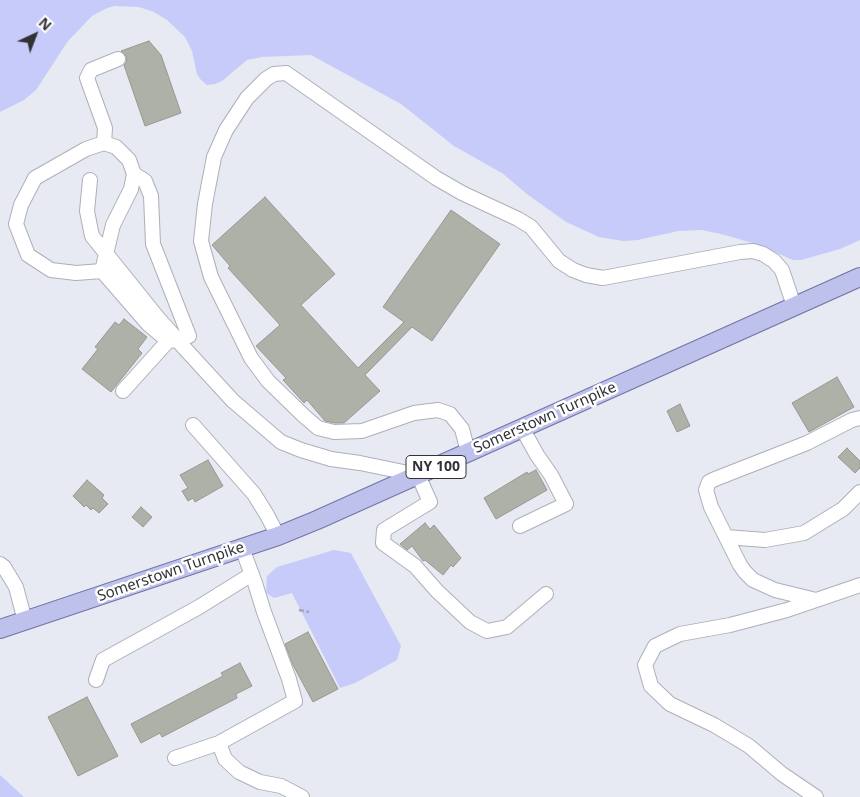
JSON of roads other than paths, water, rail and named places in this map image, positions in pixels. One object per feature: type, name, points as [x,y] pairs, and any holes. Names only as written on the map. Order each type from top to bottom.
[{"type":"main road","name":"Somerstown Turnpike","points":[[0,629],[278,536],[860,277]]},
{"type":"lane","points":[[104,143],[105,128],[88,78],[91,70],[118,59]]},
{"type":"lane","points":[[468,452],[462,429],[450,414],[438,410],[414,413],[362,431],[334,432],[318,428],[268,381],[251,358],[211,277],[201,241],[205,204],[214,157],[226,130],[247,98],[266,79],[274,74],[286,73],[436,178],[462,194],[518,219],[531,227],[559,261],[573,270],[603,278],[753,251],[762,254],[782,270],[794,306]]},
{"type":"lane","points":[[104,143],[116,147],[129,160],[134,174],[131,190],[113,225],[102,271],[76,273],[51,270],[28,255],[16,224],[21,205],[36,178],[86,149],[104,143]]},
{"type":"lane","points":[[134,174],[145,181],[151,196],[153,244],[178,339]]},
{"type":"lane","points":[[90,180],[87,212],[92,236],[158,318],[233,400],[281,442],[331,459],[418,475],[430,502],[384,530],[383,543],[415,566],[437,591],[470,622],[487,631],[507,627],[546,594]]},
{"type":"lane","points":[[102,271],[148,324],[178,339]]},
{"type":"lane","points":[[123,391],[178,339]]},
{"type":"lane","points":[[817,600],[775,590],[754,580],[745,572],[711,507],[706,490],[709,482],[807,443],[852,420],[860,418]]},
{"type":"lane","points":[[193,425],[254,494],[278,536]]},
{"type":"lane","points":[[520,526],[566,504],[522,428]]},
{"type":"lane","points":[[726,537],[765,540],[804,533],[843,509],[860,492]]},
{"type":"lane","points":[[175,758],[219,743],[295,701],[242,548]]},
{"type":"lane","points":[[0,564],[4,567],[16,587],[25,621]]},
{"type":"lane","points":[[96,680],[103,660],[199,607],[252,574]]},
{"type":"lane","points":[[816,797],[782,774],[749,746],[714,725],[670,704],[650,686],[645,665],[655,646],[680,634],[730,625],[787,610],[860,586]]},
{"type":"lane","points":[[219,743],[225,759],[239,772],[260,782],[280,786],[302,797]]}]
